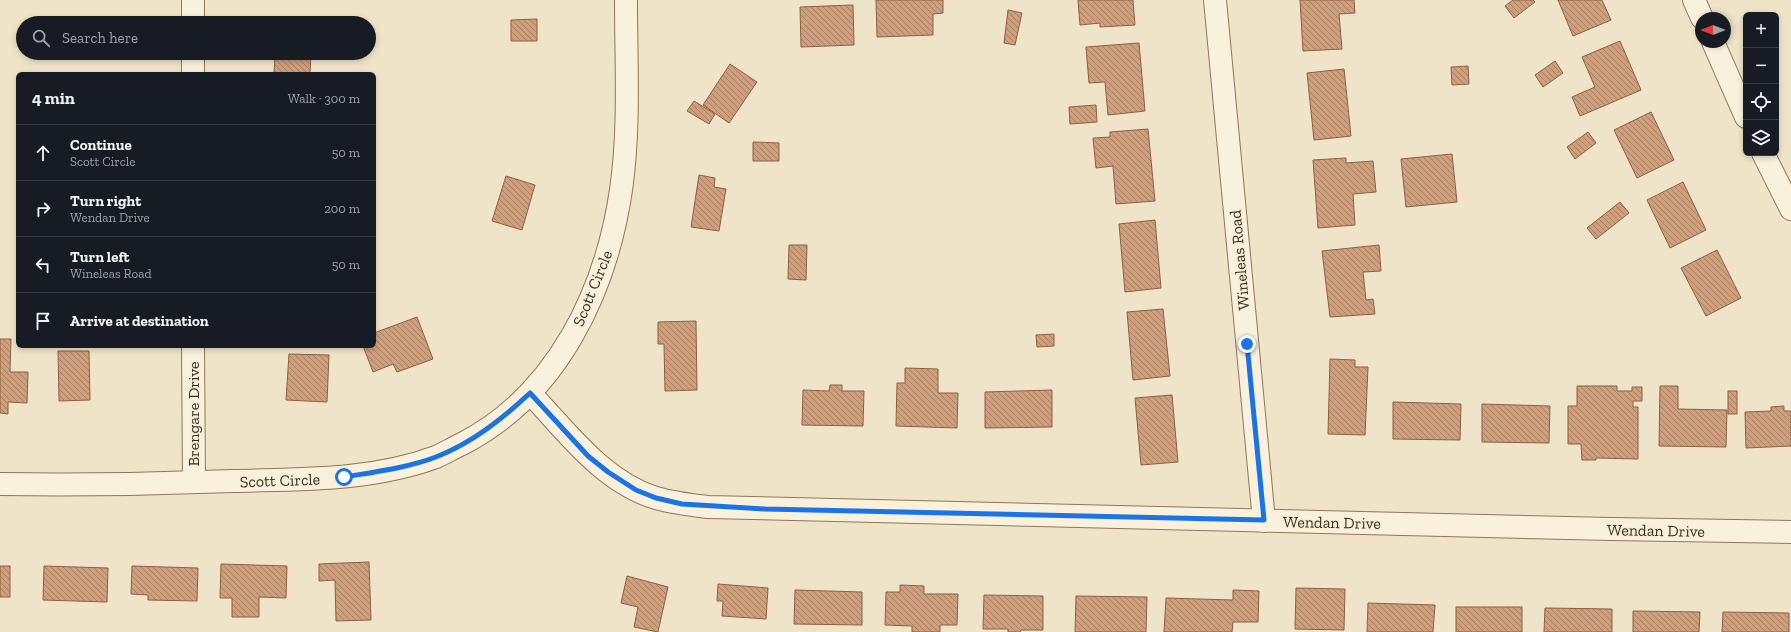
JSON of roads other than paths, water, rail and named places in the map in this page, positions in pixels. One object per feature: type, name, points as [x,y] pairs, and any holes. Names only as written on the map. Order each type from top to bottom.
[{"type":"street","points":[[193,0],[193,16]]},
{"type":"street","name":"Scott Circle","points":[[0,484],[194,482],[344,477],[391,469],[436,457],[473,438],[502,419],[530,393],[577,330],[604,267],[614,228],[625,157],[626,0]]},
{"type":"street","name":"Wineleas Road","points":[[1215,0],[1264,520]]},
{"type":"street","points":[[1694,0],[1699,12]]},
{"type":"street","points":[[1716,48],[1743,110]]},
{"type":"street","points":[[193,60],[193,72]]},
{"type":"street","points":[[1764,156],[1791,209]]},
{"type":"street","name":"Brengare Drive","points":[[193,348],[194,482]]},
{"type":"street","name":"Wendan Drive","points":[[530,393],[588,456],[620,481],[649,495],[682,504],[765,509],[1264,520],[1611,530],[1791,532]]}]
